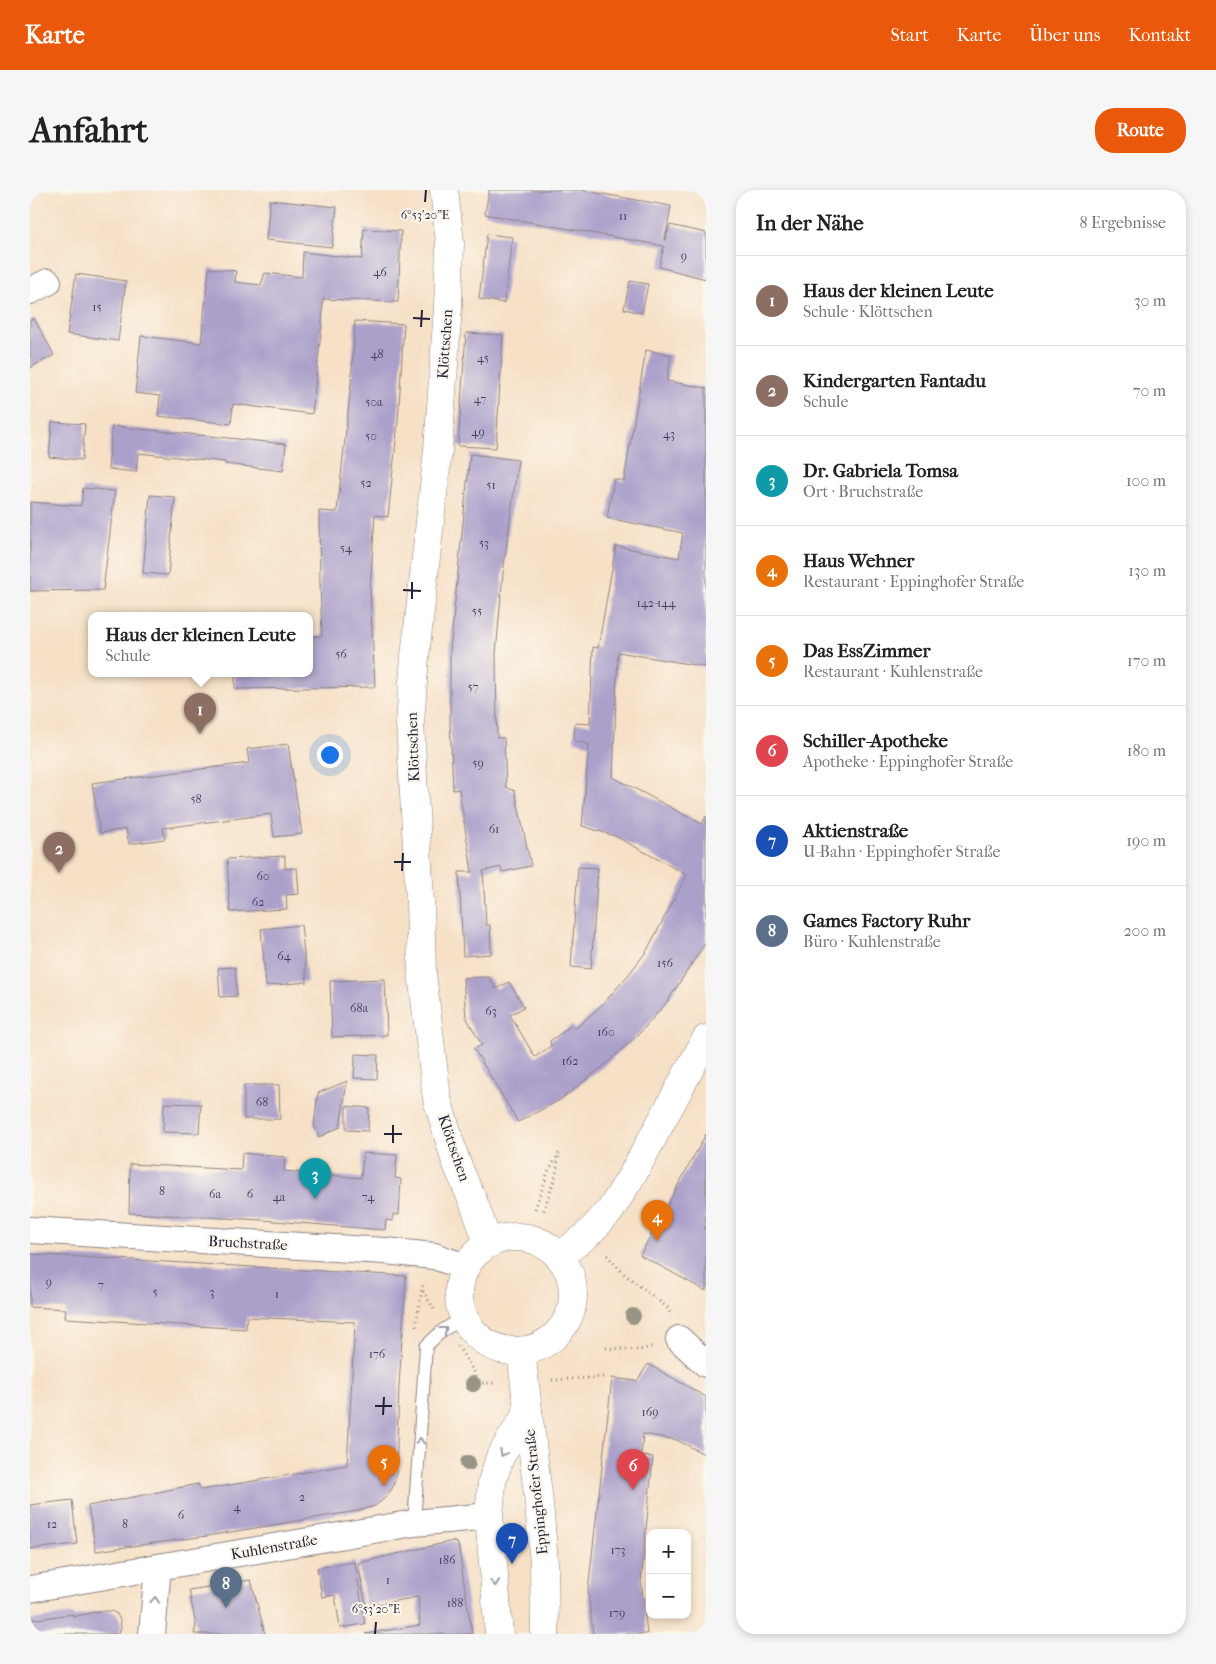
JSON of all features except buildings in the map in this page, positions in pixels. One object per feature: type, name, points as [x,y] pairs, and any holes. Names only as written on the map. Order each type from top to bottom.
[{"type":"main road","name":"Klöttschen","points":[[444,190],[450,243],[438,450],[414,656],[410,723],[420,900],[422,973],[437,1099],[456,1162],[488,1244]]},
{"type":"main road","name":"Klöttschen","points":[[450,243],[464,190]]},
{"type":"main road","points":[[559,1257],[588,1234],[610,1211],[634,1172],[706,1038]]},
{"type":"main road","points":[[520,1237],[536,1241],[551,1249],[559,1257],[569,1274],[573,1289],[572,1304],[568,1318],[549,1341],[536,1348],[521,1351],[503,1350],[487,1343],[473,1332],[455,1323],[460,1305],[458,1292],[464,1267],[474,1254],[488,1244],[504,1238],[520,1237]]},
{"type":"main road","name":"Eppinghofer Straße","points":[[521,1351],[539,1502],[544,1564],[546,1634]]},
{"type":"main road","points":[[499,1634],[489,1516],[492,1482],[500,1457],[528,1411]]},
{"type":"street","name":"Bruchstraße","points":[[30,1230],[384,1251],[434,1256],[464,1267]]},
{"type":"street","points":[[679,1339],[706,1364]]},
{"type":"street","name":"Kuhlenstraße","points":[[30,1589],[414,1523],[489,1516]]},
{"type":"street","points":[[152,1634],[158,1567]]},
{"type":"lane","points":[[414,1523],[426,1346],[455,1323]]},
{"type":"path","points":[[535,1209],[548,1172],[559,1153],[556,1175],[543,1212]]},
{"type":"path","points":[[588,1234],[623,1273],[668,1308],[679,1339],[640,1350],[606,1348]]},
{"type":"path","points":[[455,1323],[481,1383],[604,1377]]},
{"type":"place","name":"Haus der kleinen Leute","points":[[200,734]]},
{"type":"place","name":"Kindergarten Fantadu","points":[[59,873]]},
{"type":"place","name":"Dr. Gabriela Tomsa","points":[[315,1199]]},
{"type":"place","name":"Haus Wehner","points":[[657,1241]]},
{"type":"place","name":"Das EssZimmer","points":[[384,1486]]},
{"type":"place","name":"Schiller-Apotheke","points":[[633,1490]]},
{"type":"place","name":"Aktienstraße","points":[[512,1564]]},
{"type":"place","name":"Games Factory Ruhr","points":[[226,1608]]}]
